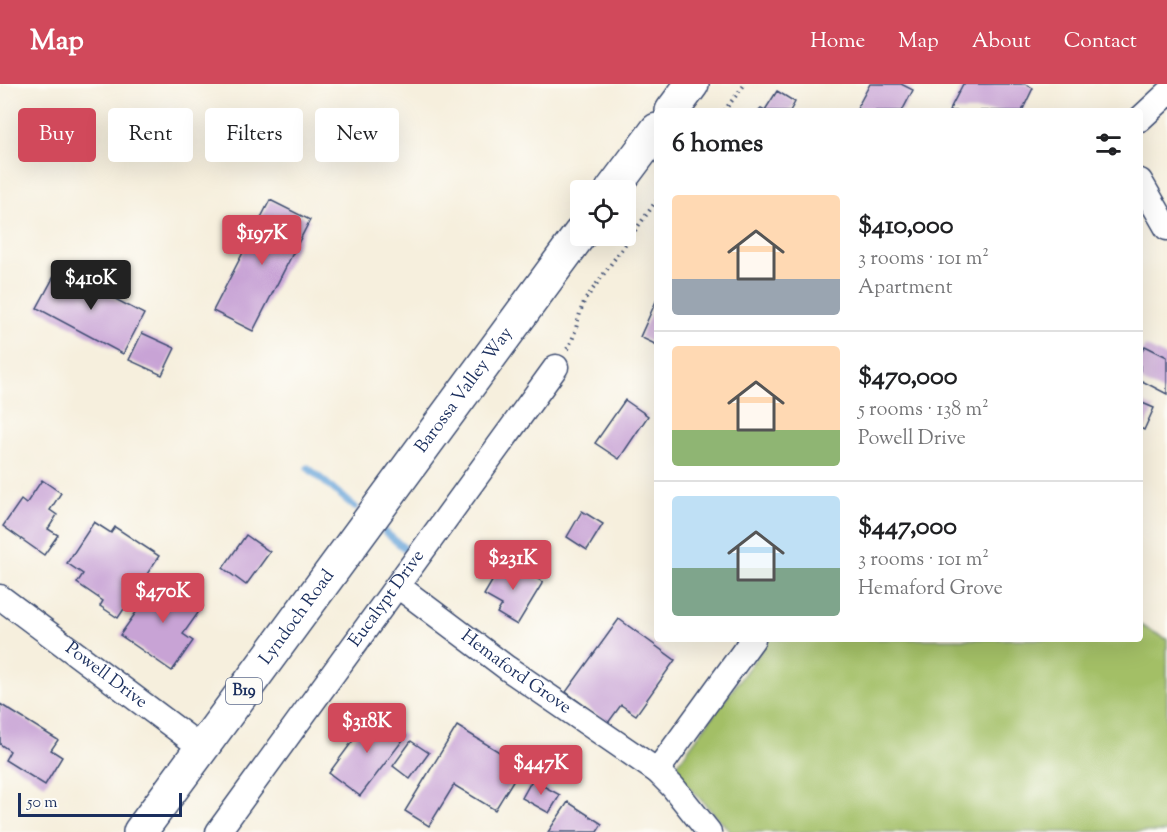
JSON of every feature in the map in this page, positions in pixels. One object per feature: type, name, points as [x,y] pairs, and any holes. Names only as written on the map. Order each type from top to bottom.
[{"type":"main road","points":[[674,108],[692,84]]},
{"type":"main road","points":[[620,180],[654,134]]},
{"type":"main road","name":"Barossa Valley Way","points":[[348,549],[571,246]]},
{"type":"main road","name":"Lyndoch Road","points":[[140,832],[348,549]]},
{"type":"street","points":[[1143,116],[1167,94]]},
{"type":"street","points":[[1143,186],[1167,228]]},
{"type":"street","name":"Eucalypt Drive","points":[[218,832],[556,367]]},
{"type":"street","name":"Hemaford Grove","points":[[398,586],[507,668],[657,771],[710,832]]},
{"type":"street","name":"Powell Drive","points":[[3,606],[202,748]]},
{"type":"street","points":[[657,771],[751,642]]},
{"type":"path","points":[[726,108],[745,84]]},
{"type":"path","points":[[556,367],[574,339],[578,313],[585,300],[654,204]]},
{"type":"green space","points":[[1143,627],[1167,639],[1167,832],[731,832],[673,770],[768,642],[1143,642]]},
{"type":"building","points":[[870,84],[901,84],[913,90],[904,108],[857,108]]},
{"type":"building","points":[[963,84],[1025,84],[1033,88],[1023,108],[951,108]]},
{"type":"building","points":[[777,91],[795,102],[792,108],[766,108]]},
{"type":"building","points":[[270,200],[310,220],[253,331],[213,311]]},
{"type":"building","points":[[58,269],[144,314],[123,354],[37,308]]},
{"type":"building","points":[[654,306],[654,344],[640,337]]},
{"type":"building","points":[[142,333],[175,348],[162,375],[129,360]]},
{"type":"building","points":[[1145,346],[1167,357],[1167,394],[1143,382]]},
{"type":"building","points":[[625,400],[648,416],[619,459],[595,443]]},
{"type":"building","points":[[1143,403],[1154,408],[1143,430]]},
{"type":"building","points":[[42,480],[61,493],[50,510],[57,515],[48,529],[58,535],[44,555],[3,526],[21,500],[26,504]]},
{"type":"building","points":[[582,511],[603,524],[587,550],[567,537]]},
{"type":"building","points":[[94,522],[111,533],[115,527],[159,556],[118,618],[100,606],[103,601],[77,583],[83,574],[67,563]]},
{"type":"building","points":[[246,535],[270,552],[246,585],[223,568]]},
{"type":"building","points":[[505,559],[543,582],[517,625],[497,613],[502,605],[484,595]]},
{"type":"building","points":[[161,577],[203,606],[183,634],[193,641],[172,671],[120,635]]},
{"type":"building","points":[[619,619],[675,660],[636,715],[621,705],[608,723],[566,692]]},
{"type":"building","points":[[0,704],[58,740],[51,750],[62,757],[45,785],[5,760],[10,751],[0,744]]},
{"type":"building","points":[[374,712],[406,736],[360,796],[329,773]]},
{"type":"building","points":[[457,726],[522,766],[495,810],[454,785],[429,826],[405,811]]},
{"type":"building","points":[[411,741],[429,753],[410,779],[393,766]]},
{"type":"building","points":[[532,780],[560,795],[549,813],[522,798]]},
{"type":"building","points":[[568,802],[602,824],[597,832],[548,832]]},
{"type":"waterway","points":[[308,468],[355,507]]},
{"type":"waterway","points":[[385,532],[410,553]]}]
